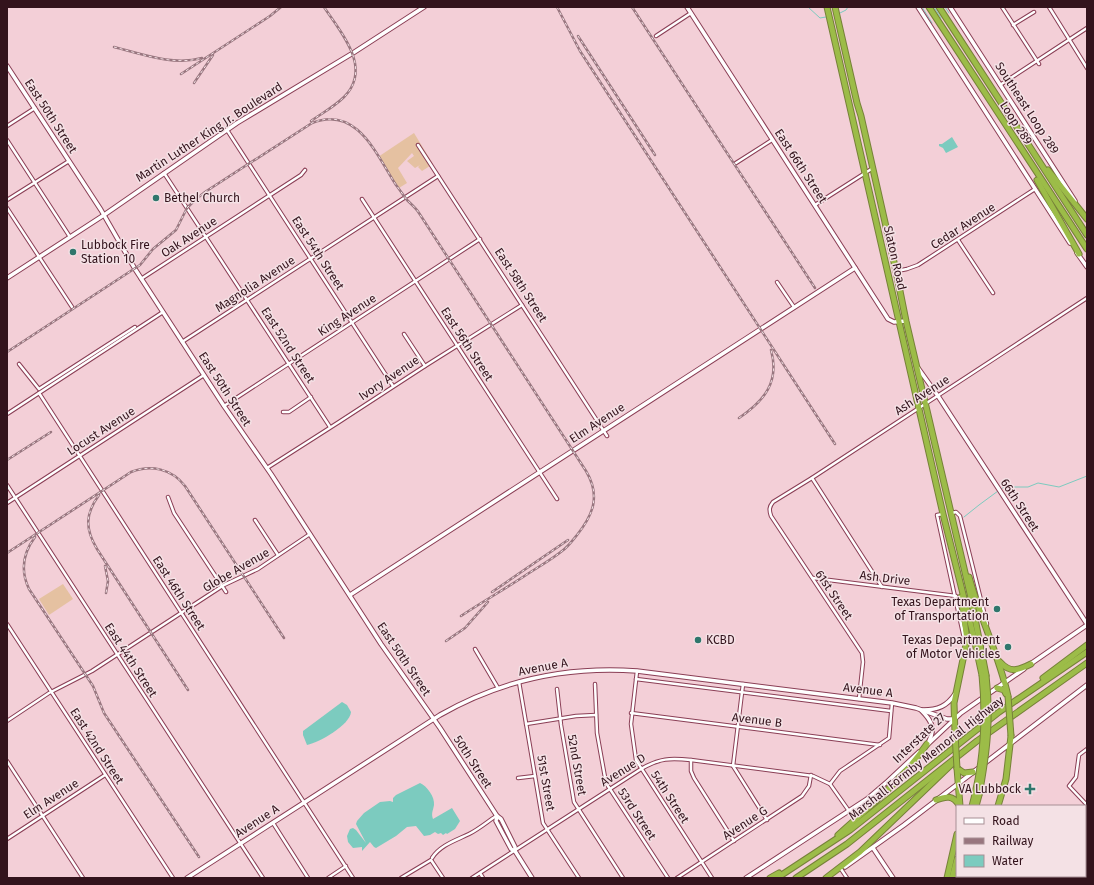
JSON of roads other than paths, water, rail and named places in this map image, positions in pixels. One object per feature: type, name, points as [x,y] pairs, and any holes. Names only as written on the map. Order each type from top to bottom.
[{"type":"highway","name":"Slaton Road","points":[[827,7],[943,514],[984,675],[983,749],[977,795]]},
{"type":"highway","name":"Slaton Road","points":[[835,7],[891,245],[906,321],[952,513],[984,675],[988,707],[988,742],[977,795]]},
{"type":"highway","name":"Loop 289","points":[[928,7],[1087,249]]},
{"type":"highway","name":"Loop 289","points":[[940,7],[951,22],[956,34],[1027,145],[1087,235]]},
{"type":"highway","points":[[1012,136],[1079,254]]},
{"type":"highway","points":[[1027,145],[1034,151],[1058,184],[1087,219]]},
{"type":"highway","points":[[882,247],[891,245]]},
{"type":"highway","points":[[943,514],[952,513]]},
{"type":"highway","points":[[958,540],[978,606],[998,660],[1008,696],[1012,736],[1006,779],[998,805]]},
{"type":"highway","points":[[958,572],[967,640],[956,692],[954,719],[960,805]]},
{"type":"highway","points":[[998,712],[1087,645]]},
{"type":"highway","name":"Marshall Formby Memorial Highway","points":[[777,878],[814,855],[866,818],[998,712],[1087,652]]},
{"type":"highway","points":[[998,660],[1004,666],[1014,670],[1021,669],[1031,664]]},
{"type":"highway","name":"Marshall Formby Memorial Highway","points":[[796,878],[847,844],[958,756],[1022,708],[1087,663]]},
{"type":"highway","points":[[997,688],[1004,690],[1008,696]]},
{"type":"highway","points":[[822,849],[888,789],[919,756],[927,744]]},
{"type":"highway","points":[[826,878],[860,852],[951,766],[958,756]]},
{"type":"highway","points":[[957,768],[964,773],[973,772]]},
{"type":"highway","points":[[972,805],[977,795]]},
{"type":"highway","points":[[976,805],[977,795]]},
{"type":"highway","points":[[936,800],[943,797],[951,797],[957,801],[959,805]]},
{"type":"highway","points":[[947,878],[956,838]]},
{"type":"highway","points":[[770,878],[814,855]]},
{"type":"highway","points":[[952,878],[956,863]]},
{"type":"main road","name":"Martin Luther King Jr. Boulevard","points":[[7,277],[104,215],[227,130],[424,7]]},
{"type":"main road","name":"East 66th Street","points":[[686,7],[888,319],[892,322],[899,322]]},
{"type":"main road","points":[[918,7],[1087,267]]},
{"type":"main road","name":"Southeast Loop 289","points":[[950,7],[1087,219]]},
{"type":"main road","name":"East 50th Street","points":[[7,66],[104,215],[141,279],[182,342],[267,468],[392,660],[433,719]]},
{"type":"main road","name":"Elm Avenue","points":[[350,595],[855,268]]},
{"type":"main road","points":[[899,322],[906,321]]},
{"type":"main road","points":[[917,367],[938,396]]},
{"type":"main road","name":"66th Street","points":[[938,396],[1087,625]]},
{"type":"main road","name":"Interstate 27","points":[[746,878],[849,811],[883,786],[954,719],[983,697],[1087,625]]},
{"type":"main road","name":"Avenue A","points":[[187,878],[433,719],[459,704],[519,681],[552,674],[601,670],[637,671],[892,703],[954,719]]},
{"type":"main road","points":[[826,878],[873,848],[1087,685]]},
{"type":"main road","points":[[920,710],[937,709],[943,707],[952,700],[956,692]]},
{"type":"main road","points":[[920,710],[929,719],[932,725],[932,736],[927,744]]},
{"type":"main road","name":"50th Street","points":[[433,719],[497,816],[501,819],[515,846],[515,851],[532,878]]},
{"type":"main road","points":[[873,848],[891,877]]},
{"type":"street","points":[[1002,7],[1039,64]]},
{"type":"street","points":[[1049,7],[1064,30],[1068,40],[1087,68]]},
{"type":"street","points":[[1013,25],[1034,12]]},
{"type":"street","points":[[656,36],[691,14]]},
{"type":"street","points":[[1000,85],[1087,28]]},
{"type":"street","points":[[7,126],[35,108]]},
{"type":"street","name":"East 54th Street","points":[[227,130],[393,386]]},
{"type":"street","points":[[7,140],[70,237]]},
{"type":"street","points":[[736,163],[772,140]]},
{"type":"street","name":"East 58th Street","points":[[418,145],[607,436]]},
{"type":"street","points":[[7,200],[69,161]]},
{"type":"street","points":[[815,205],[873,168]]},
{"type":"street","name":"Oak Avenue","points":[[141,279],[301,175],[305,170]]},
{"type":"street","name":"East 52nd Street","points":[[164,173],[330,427]]},
{"type":"street","name":"Magnolia Avenue","points":[[182,342],[438,176]]},
{"type":"street","name":"Cedar Avenue","points":[[896,271],[918,265],[1035,189]]},
{"type":"street","name":"East 56th Street","points":[[362,198],[557,499]]},
{"type":"street","points":[[7,208],[72,307]]},
{"type":"street","name":"King Avenue","points":[[224,406],[480,239]]},
{"type":"street","points":[[958,240],[993,293]]},
{"type":"street","points":[[777,282],[794,307]]},
{"type":"street","name":"Ash Avenue","points":[[769,508],[773,502],[1087,298]]},
{"type":"street","name":"Ivory Avenue","points":[[267,468],[424,366],[522,305]]},
{"type":"street","points":[[7,414],[163,312]]},
{"type":"street","points":[[19,364],[39,389],[135,328]]},
{"type":"street","points":[[404,334],[424,366]]},
{"type":"street","name":"Locust Avenue","points":[[7,503],[204,375]]},
{"type":"street","name":"East 46th Street","points":[[39,393],[353,878]]},
{"type":"street","points":[[283,412],[288,412],[311,397]]},
{"type":"street","points":[[812,478],[882,587]]},
{"type":"street","name":"East 44th Street","points":[[7,485],[263,878]]},
{"type":"street","points":[[168,497],[174,513],[226,592]]},
{"type":"street","name":"61st Street","points":[[769,508],[771,516],[862,653],[863,662],[858,699]]},
{"type":"street","name":"Slaton Road","points":[[952,513],[956,512],[960,516],[992,642]]},
{"type":"street","name":"Slaton Road","points":[[943,514],[937,515],[956,596],[966,648]]},
{"type":"street","points":[[255,520],[278,555]]},
{"type":"street","name":"Globe Avenue","points":[[7,721],[51,692],[85,675],[117,655],[222,586],[251,572],[310,534]]},
{"type":"street","name":"Ash Drive","points":[[812,578],[956,596]]},
{"type":"street","name":"East 42nd Street","points":[[7,624],[173,878]]},
{"type":"street","points":[[475,649],[498,688]]},
{"type":"street","name":"54th Street","points":[[637,671],[631,713],[631,730],[635,755],[641,768],[712,878]]},
{"type":"street","name":"Avenue A","points":[[636,679],[891,711]]},
{"type":"street","name":"51st Street","points":[[519,681],[543,823],[579,878]]},
{"type":"street","name":"53rd Street","points":[[595,684],[598,738],[602,768],[606,783],[668,878]]},
{"type":"street","points":[[743,684],[733,766],[767,820]]},
{"type":"street","name":"52nd Street","points":[[557,689],[560,719],[574,802],[623,878]]},
{"type":"street","points":[[849,811],[830,784],[840,771],[888,738],[892,703]]},
{"type":"street","name":"Avenue B","points":[[631,713],[880,744]]},
{"type":"street","points":[[526,724],[576,716],[596,715]]},
{"type":"street","points":[[1087,749],[1079,755],[1076,777],[1069,786],[1087,805]]},
{"type":"street","name":"Avenue D","points":[[472,878],[641,768],[662,759],[672,758],[691,760],[811,775],[825,780],[830,784]]},
{"type":"street","points":[[691,760],[691,771],[694,778],[734,841]]},
{"type":"street","points":[[7,761],[83,878]]},
{"type":"street","name":"Elm Avenue","points":[[7,839],[105,775]]},
{"type":"street","name":"Avenue G","points":[[677,878],[802,796],[809,786],[811,775]]},
{"type":"street","points":[[518,778],[535,776]]},
{"type":"street","points":[[401,878],[432,859],[435,854],[448,844],[468,834],[497,816]]},
{"type":"street","points":[[272,823],[308,878]]},
{"type":"street","points":[[432,859],[443,878]]},
{"type":"street","points":[[328,878],[346,866]]},
{"type":"street","points":[[841,869],[847,878]]},
{"type":"street","points":[[480,873],[483,878]]},
{"type":"water","points":[[952,137],[958,147],[946,153],[943,148],[939,146],[939,144],[942,144]]},
{"type":"water","points":[[342,702],[347,705],[351,712],[346,722],[326,737],[307,745],[303,731]]},
{"type":"water","points":[[420,783],[428,789],[432,795],[434,802],[432,814],[433,819],[452,808],[460,821],[455,829],[443,835],[435,832],[424,836],[416,826],[407,827],[396,836],[376,848],[370,842],[362,851],[362,847],[353,848],[348,842],[347,836],[350,829],[353,828],[356,830],[366,843],[356,824],[364,813],[380,802],[393,802],[393,798],[396,795]]},
{"type":"waterway","points":[[808,7],[820,18],[826,17]]},
{"type":"waterway","points":[[840,13],[848,7]]},
{"type":"waterway","points":[[922,7],[932,23]]},
{"type":"waterway","points":[[934,7],[941,18]]},
{"type":"waterway","points":[[945,7],[949,13]]},
{"type":"waterway","points":[[1001,489],[1004,487],[1028,487],[1038,483],[1059,487],[1087,476]]},
{"type":"waterway","points":[[964,517],[998,491]]},
{"type":"railway","points":[[181,74],[270,16],[281,7]]},
{"type":"railway","points":[[311,121],[344,97],[352,86],[356,74],[355,63],[351,51],[324,7]]},
{"type":"railway","points":[[557,7],[580,51],[835,444]]},
{"type":"railway","points":[[632,7],[815,288]]},
{"type":"railway","points":[[578,36],[655,155]]},
{"type":"railway","points":[[114,47],[169,60],[180,61],[202,58]]},
{"type":"railway","points":[[194,83],[213,55]]},
{"type":"railway","points":[[7,352],[140,265],[153,249],[176,230],[187,208],[205,192],[312,123],[328,119],[341,121],[353,127],[372,147],[396,185],[407,200],[418,211],[586,471],[591,480],[593,489],[594,497],[591,513],[583,528],[566,548],[461,616]]},
{"type":"railway","points":[[739,418],[756,405],[768,390],[773,372],[771,350]]},
{"type":"railway","points":[[7,460],[51,432]]},
{"type":"railway","points":[[7,553],[131,472],[146,468],[161,470],[174,476],[185,486],[284,638]]},
{"type":"railway","points":[[99,495],[91,509],[88,522],[90,535],[93,542],[188,690]]},
{"type":"railway","points":[[35,537],[25,555],[24,562],[24,575],[29,589],[93,686],[104,713],[199,857]]},
{"type":"railway","points":[[492,592],[568,540]]},
{"type":"railway","points":[[105,566],[108,581],[106,593]]},
{"type":"railway","points":[[446,641],[465,628],[488,602]]},
{"type":"place","name":"Bethel Church","points":[[156,198]]},
{"type":"place","name":"Lubbock Fire Station 10","points":[[73,252]]},
{"type":"place","name":"Texas Department of Transportation","points":[[997,609]]},
{"type":"place","name":"KCBD","points":[[698,640]]},
{"type":"place","name":"Texas Department of Motor Vehicles","points":[[1008,647]]},
{"type":"place","name":"VA Lubbock","points":[[1030,789]]}]
